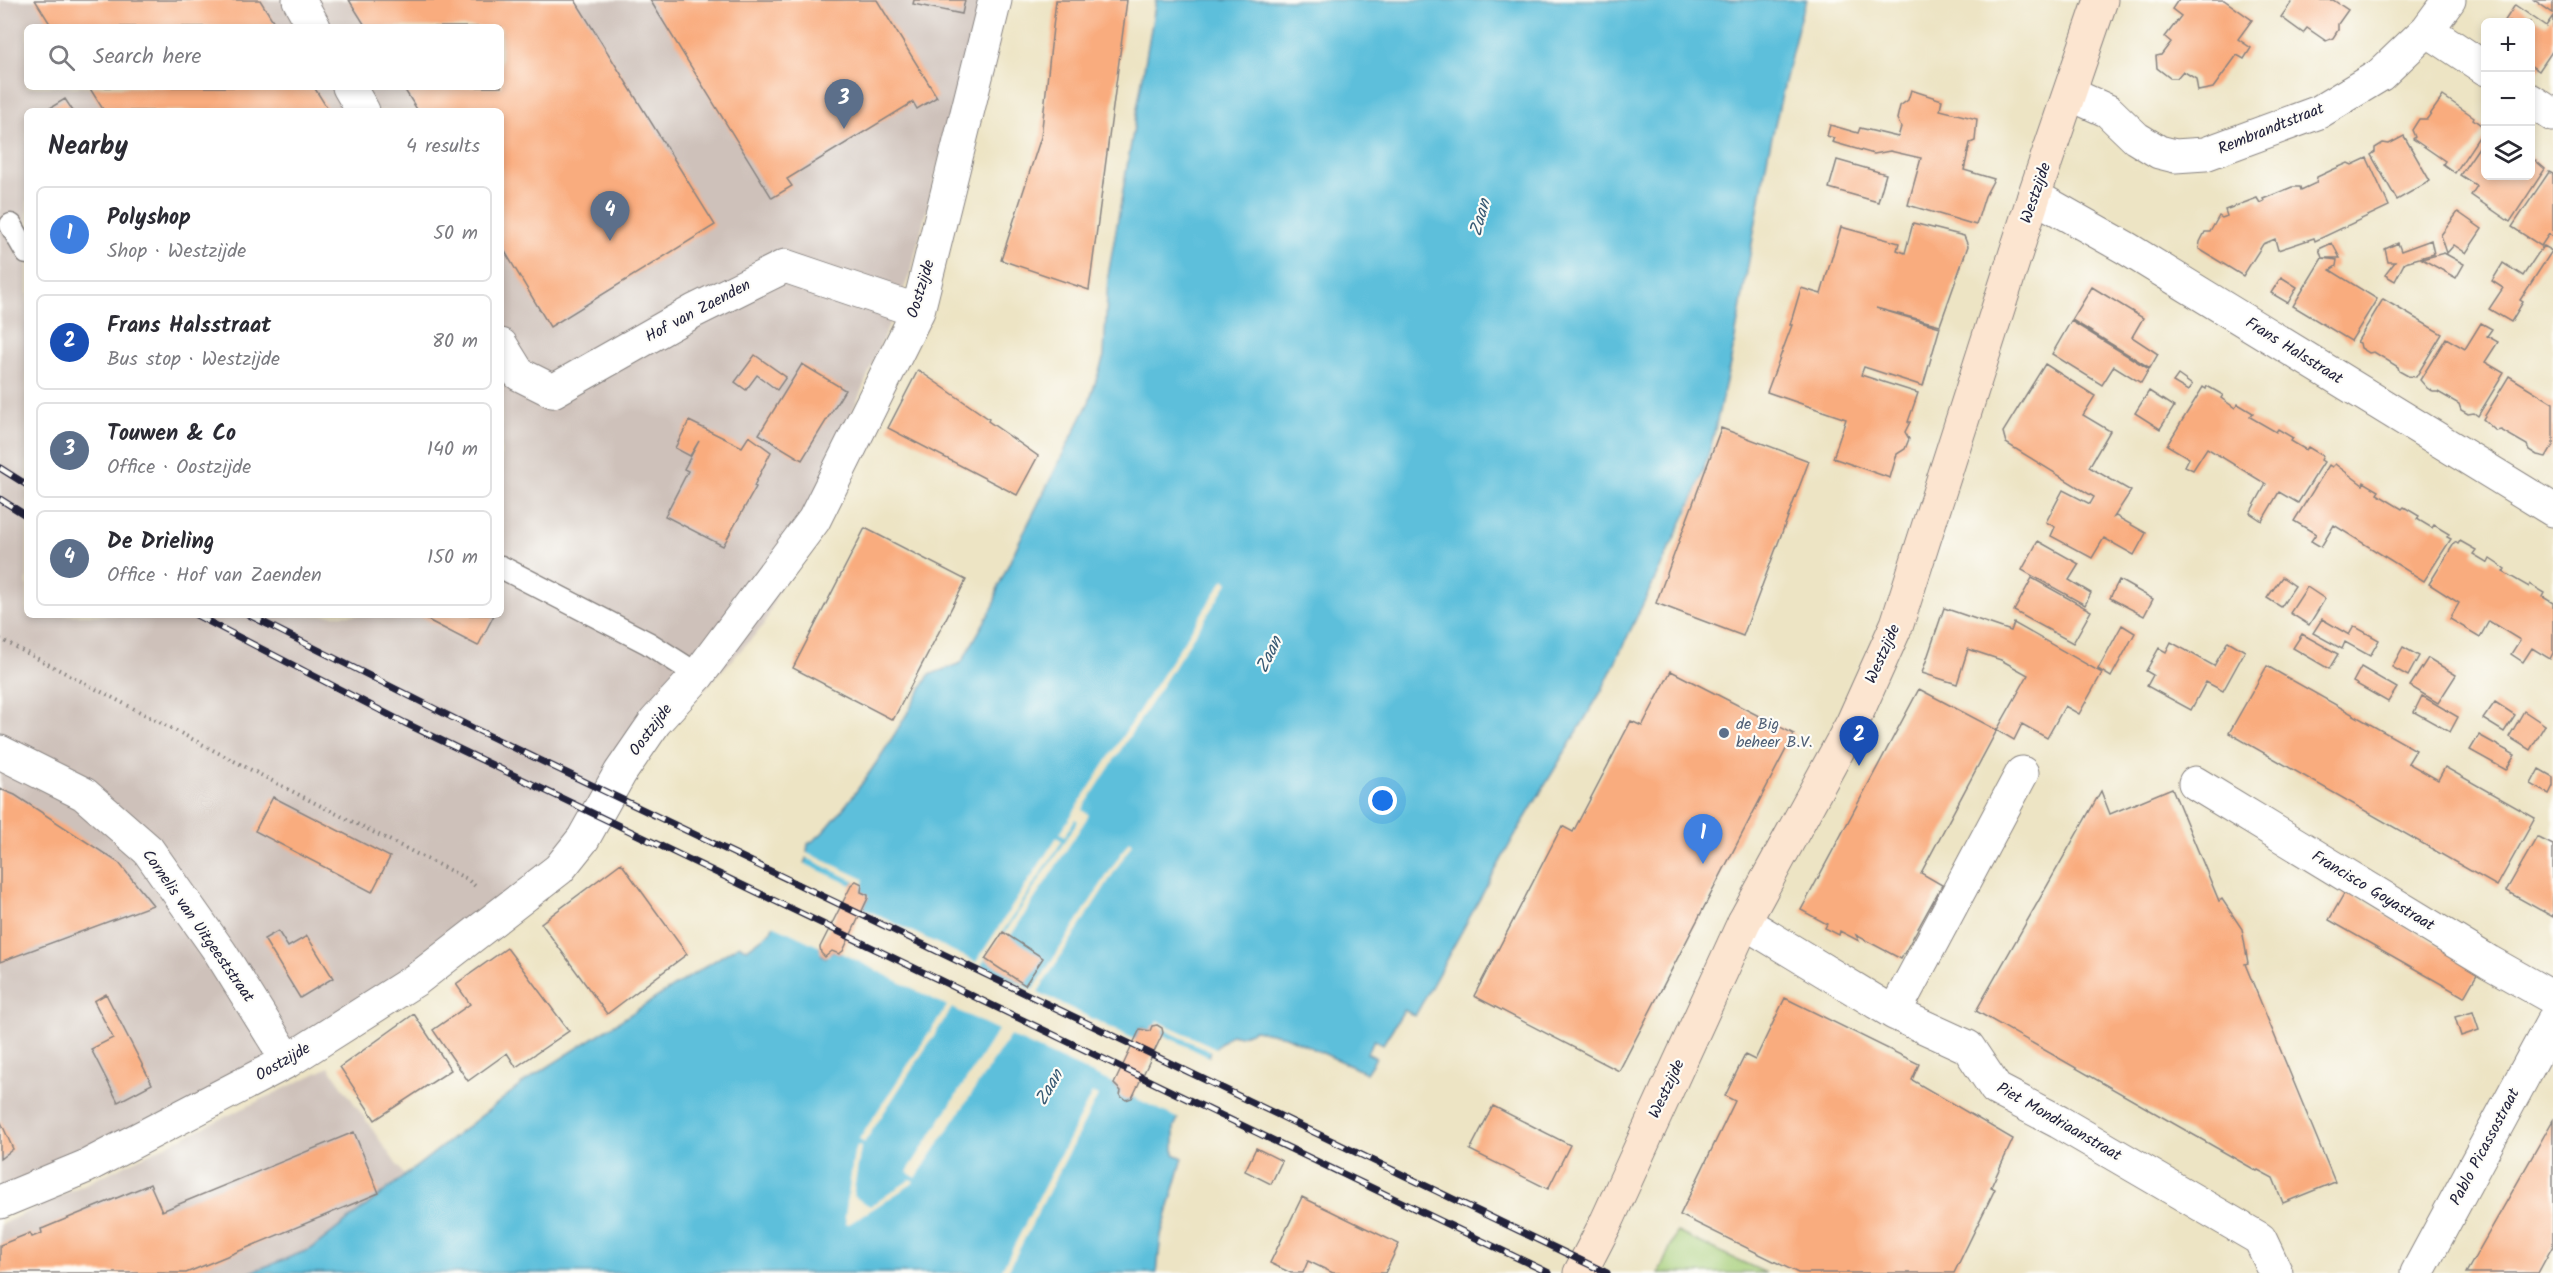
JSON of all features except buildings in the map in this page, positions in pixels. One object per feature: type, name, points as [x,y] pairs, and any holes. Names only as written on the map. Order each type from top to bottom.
[{"type":"street","points":[[298,0],[312,24]]},
{"type":"street","name":"Oostzijde","points":[[0,1202],[87,1166],[288,1061],[417,979],[559,868],[583,838],[636,748],[655,722],[698,675],[814,520],[918,311],[996,0]]},
{"type":"street","name":"Westzijde","points":[[1580,1273],[1606,1223],[1744,922],[1851,724],[1897,624],[2034,196],[2101,0]]},
{"type":"street","name":"Rembrandtstraat","points":[[2070,94],[2108,111],[2136,138],[2159,152],[2175,156],[2205,154],[2319,112],[2380,75],[2427,30],[2449,0]]},
{"type":"street","points":[[2427,30],[2481,66]]},
{"type":"street","points":[[351,90],[361,108]]},
{"type":"street","points":[[2535,103],[2553,115]]},
{"type":"street","name":"Frans Halsstraat","points":[[2034,196],[2126,248],[2553,510]]},
{"type":"street","name":"Hof van Zaenden","points":[[504,350],[519,374],[553,391],[694,311],[785,266],[918,311]]},
{"type":"street","name":"Cornelis van Uitgeeststraat","points":[[0,752],[84,794],[148,850],[220,952],[288,1061]]},
{"type":"street","points":[[1894,1012],[2022,773]]},
{"type":"street","name":"Francisco Goyastraat","points":[[2194,783],[2489,962],[2553,998]]},
{"type":"street","name":"Piet Mondriaanstraat","points":[[1744,922],[1894,1012],[1968,1047],[1996,1089],[2059,1122],[2260,1239],[2276,1273]]},
{"type":"street","name":"Pablo Picassostraat","points":[[2417,1273],[2553,1021]]},
{"type":"lane","points":[[11,225],[24,248]]},
{"type":"lane","points":[[504,569],[648,643],[698,675]]},
{"type":"path","points":[[0,639],[305,798],[468,879],[505,912]]},
{"type":"shaded area","points":[[0,0],[982,0],[910,274],[764,625],[456,958],[0,1209]]},
{"type":"shaded area","points":[[329,1067],[404,1175],[311,1249],[249,1273],[0,1273],[0,1225]]},
{"type":"green space","points":[[1677,1232],[1766,1273],[1659,1273]]},
{"type":"water","name":"Zaan","points":[[1156,0],[1807,0],[1801,14],[1768,154],[1732,355],[1711,446],[1694,497],[1601,692],[1515,835],[1415,1016],[1404,1010],[1383,1044],[1374,1040],[1367,1053],[1376,1058],[1366,1073],[1286,1036],[1255,1030],[1240,1036],[1231,1034],[1211,1052],[1174,1127],[1174,1154],[1183,1158],[1161,1235],[1157,1273],[249,1273],[311,1249],[527,1080],[739,945],[747,949],[770,932],[806,859],[808,844],[828,827],[863,782],[898,729],[929,675],[961,663],[994,605],[998,587],[1018,544],[1089,402],[1104,356],[1108,276]],"holes":[[[854,882],[868,898],[843,951],[839,954],[832,951],[825,957],[820,947]],[[1140,1029],[1162,1035],[1132,1098],[1120,1094],[1121,1091],[1114,1085]]]},
{"type":"pier","points":[[1224,579],[1228,583],[1082,810],[1089,815],[1010,937],[1005,933],[1078,821],[1075,819],[1065,836],[1060,833]]},
{"type":"pier","points":[[1057,837],[1062,841],[981,965],[1033,990],[1129,841],[1132,844],[1038,992],[1138,1041],[1119,1086],[1010,1036],[916,1178],[907,1172],[998,1030],[952,1008],[864,1143],[859,1139],[947,1006],[838,951],[861,907],[976,962]]},
{"type":"pier","points":[[804,851],[864,879],[862,889],[828,956],[821,953],[820,947],[771,924],[801,862],[851,885],[855,881],[803,856]]},
{"type":"pier","points":[[1158,1021],[1218,1049],[1214,1053],[1163,1029],[1163,1035],[1211,1058],[1181,1120],[1133,1097],[1126,1100],[1119,1095]]},
{"type":"pier","points":[[1092,1093],[1098,1096],[1007,1273],[1000,1273]]},
{"type":"pier","points":[[858,1145],[861,1147],[853,1196],[870,1206],[911,1179],[914,1181],[849,1224],[846,1223],[845,1217],[854,1152]]},
{"type":"railway","points":[[0,468],[24,483]]},
{"type":"railway","points":[[0,499],[24,514]]},
{"type":"railway","points":[[202,618],[405,723],[1549,1273]]},
{"type":"railway","points":[[255,618],[473,728],[1607,1273]]},
{"type":"place","name":"Touwen & Co","points":[[844,129]]},
{"type":"place","name":"De Drieling","points":[[610,241]]},
{"type":"place","name":"de Big beheer B.V.","points":[[1724,733]]},
{"type":"place","name":"Frans Halsstraat","points":[[1859,766]]},
{"type":"place","name":"Polyshop","points":[[1703,864]]}]
